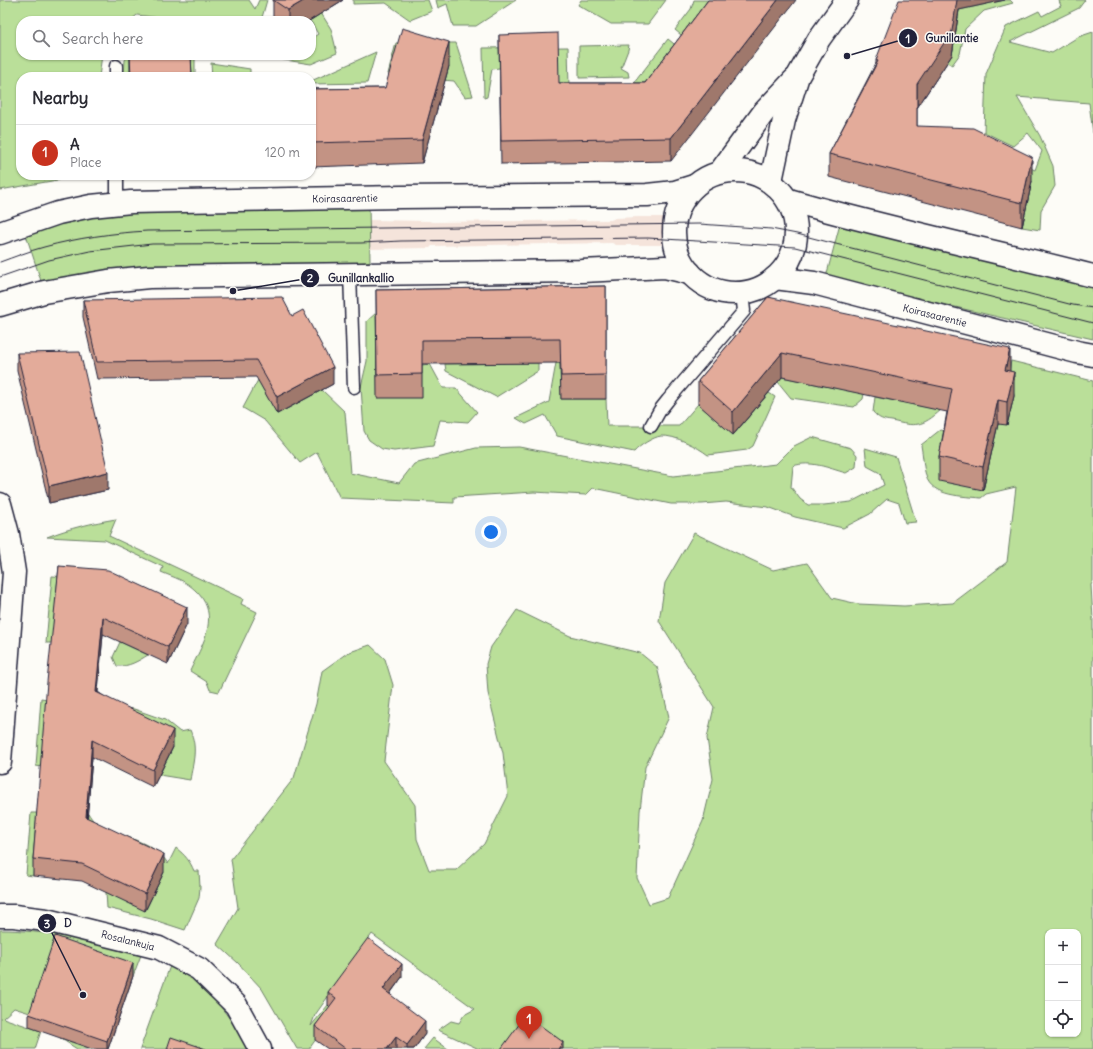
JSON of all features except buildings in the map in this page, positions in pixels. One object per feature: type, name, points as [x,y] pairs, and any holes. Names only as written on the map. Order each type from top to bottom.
[{"type":"street","points":[[771,181],[784,120],[798,76],[819,39],[847,0]]},
{"type":"street","points":[[720,172],[764,112],[798,76]]},
{"type":"street","points":[[738,170],[755,173],[771,181],[789,200],[795,217],[797,240],[788,264],[775,278],[754,290],[742,293],[730,293],[708,287],[690,273],[677,252],[674,232],[677,213],[686,194],[706,177],[720,172],[738,170]]},
{"type":"street","name":"Koirasaarentie","points":[[0,233],[58,212],[91,206],[131,202],[318,198],[647,196],[675,192],[694,186]]},
{"type":"street","points":[[789,200],[852,218],[1093,276]]},
{"type":"street","points":[[0,305],[44,292],[108,281],[149,276],[582,271],[665,267],[690,273]]},
{"type":"street","name":"Koirasaarentie","points":[[775,278],[814,283],[1093,355]]},
{"type":"street","points":[[0,504],[8,534],[14,572],[0,762]]},
{"type":"street","name":"Rosalankuja","points":[[0,916],[14,916],[46,920],[159,948],[199,969],[236,1005],[260,1049]]},
{"type":"lane","points":[[117,180],[118,203]]},
{"type":"lane","points":[[350,274],[354,387]]},
{"type":"lane","points":[[651,426],[660,410],[668,400],[744,311],[742,293]]},
{"type":"shaded area","points":[[666,217],[666,245],[616,245],[612,243],[432,246],[430,248],[369,249],[369,220],[432,222],[611,220],[615,218]]},
{"type":"green space","points":[[0,0],[249,0],[255,9],[259,0],[267,0],[262,16],[16,16],[16,60],[101,60],[100,72],[16,72],[16,180],[57,180],[0,190]]},
{"type":"green space","points":[[353,0],[428,0],[432,11],[410,20],[386,3],[353,4]]},
{"type":"green space","points":[[436,0],[516,0],[476,26],[453,26],[447,4],[438,8]]},
{"type":"green space","points":[[581,0],[666,0],[648,24],[611,24],[578,5]]},
{"type":"green space","points":[[694,0],[716,0],[686,39],[675,30],[691,9]]},
{"type":"green space","points":[[1010,0],[1013,3],[984,11],[965,29],[960,54],[952,65],[947,62],[952,55],[959,10]]},
{"type":"green space","points":[[1085,0],[1079,8],[1010,42],[1052,53],[1078,37],[1093,32],[1093,133],[1089,103],[1017,97],[1040,136],[1053,166],[1055,186],[1041,210],[1040,230],[1022,227],[1032,181],[976,144],[1035,170],[1042,151],[1028,133],[1013,146],[984,132],[986,74],[1006,27],[1039,11],[1042,16],[1061,6],[1059,1]]},
{"type":"green space","points":[[321,13],[331,29],[337,53],[311,64],[285,60],[316,60],[316,35],[318,34],[316,30],[316,16]]},
{"type":"green space","points":[[668,39],[679,48],[643,96],[630,88]]},
{"type":"green space","points":[[396,43],[456,43],[473,96],[465,97],[454,81],[395,76],[388,74]]},
{"type":"green space","points":[[629,45],[621,68],[628,72],[629,77],[579,78],[579,46]]},
{"type":"green space","points":[[568,47],[569,87],[499,68],[492,69],[487,97],[484,98],[483,48]]},
{"type":"green space","points":[[376,52],[367,83],[316,84],[316,79]]},
{"type":"green space","points":[[125,60],[195,60],[195,72],[124,72]]},
{"type":"green space","points":[[211,63],[250,69],[250,72],[212,72]]},
{"type":"green space","points":[[369,204],[370,262],[251,268],[42,284],[25,232],[87,215]]},
{"type":"green space","points":[[840,224],[1093,284],[1093,339],[826,277]]},
{"type":"green space","points":[[376,313],[422,365],[430,364],[443,388],[456,388],[477,412],[468,422],[440,420],[433,446],[394,451],[382,449],[369,440],[364,431],[361,387],[367,361],[367,321]]},
{"type":"green space","points":[[1011,361],[1093,381],[1093,581],[1091,585],[1093,619],[1093,1049],[479,1049],[438,1030],[451,1021],[459,1023],[464,1015],[475,1009],[372,934],[315,1015],[311,1026],[328,1005],[336,1011],[309,1049],[297,1049],[262,989],[238,963],[217,944],[238,908],[231,859],[294,778],[316,704],[322,671],[347,653],[370,645],[385,659],[393,685],[384,761],[415,805],[417,839],[429,870],[456,870],[484,844],[508,796],[503,753],[488,693],[486,664],[491,647],[517,610],[570,636],[640,653],[657,667],[669,717],[645,767],[640,811],[637,878],[649,904],[668,898],[703,821],[713,779],[707,738],[714,707],[659,621],[665,583],[694,533],[773,570],[807,563],[832,598],[858,604],[904,606],[953,603],[1007,562],[1016,487],[986,494],[981,498],[958,496],[942,492],[929,483],[924,468],[921,445],[940,430],[948,432],[983,490]]},
{"type":"green space","points":[[538,363],[538,371],[496,397],[446,371],[445,364]]},
{"type":"green space","points":[[556,363],[561,363],[561,399],[606,399],[607,426],[679,426],[698,404],[733,435],[769,393],[775,397],[753,446],[747,450],[708,455],[686,442],[673,437],[661,436],[646,442],[634,452],[557,436],[545,415],[526,424],[516,418],[549,402]]},
{"type":"green space","points":[[782,377],[864,394],[863,399],[854,407],[791,398],[778,382]]},
{"type":"green space","points":[[258,380],[277,414],[322,390],[345,412],[350,473],[399,483],[414,464],[476,448],[519,447],[673,476],[776,464],[794,446],[812,437],[851,448],[857,455],[856,467],[846,473],[813,464],[800,464],[793,466],[791,487],[800,499],[808,505],[851,502],[884,485],[880,473],[867,466],[865,448],[896,457],[916,522],[905,523],[899,503],[887,499],[870,514],[843,528],[795,517],[768,507],[726,502],[671,504],[593,488],[586,495],[534,492],[454,497],[454,503],[340,498],[317,452],[300,463],[265,421],[243,408]]},
{"type":"green space","points":[[875,397],[941,410],[929,420],[913,425],[884,420],[879,418],[873,412]]},
{"type":"green space","points":[[116,519],[109,536],[243,599],[241,604],[257,612],[219,692],[210,690],[207,682],[190,671],[205,637],[208,626],[208,616],[206,605],[200,595],[189,585],[179,579],[161,572],[163,567],[105,540],[47,537],[81,526]]},
{"type":"green space","points":[[52,576],[95,579],[53,643],[46,643]]},
{"type":"green space","points":[[120,642],[148,655],[129,665],[117,666],[113,657]]},
{"type":"green space","points":[[41,698],[47,699],[42,767],[36,766]]},
{"type":"green space","points":[[96,709],[134,709],[165,720],[180,732],[190,730],[194,743],[194,749],[190,780],[159,775],[173,747]]},
{"type":"green space","points":[[31,813],[39,813],[33,876],[26,875]]},
{"type":"green space","points":[[88,813],[95,822],[105,828],[154,849],[168,864],[176,848],[187,858],[194,871],[199,871],[199,898],[185,930],[151,919],[107,908],[106,892],[86,834]]},
{"type":"green space","points":[[0,930],[54,934],[141,955],[133,976],[33,1014],[14,1008],[3,1018],[41,1031],[35,1049],[0,1049]]},
{"type":"green space","points":[[170,966],[190,975],[218,1003],[238,1030],[247,1049],[140,1049]]},
{"type":"green space","points":[[60,1038],[92,1049],[77,1049]]},
{"type":"green space","points":[[433,1038],[448,1049],[424,1049]]},
{"type":"tram line","points":[[0,262],[38,249],[69,241],[121,233],[147,231],[699,224],[771,229],[797,234],[1073,305],[1093,308]]},
{"type":"tram line","points":[[0,277],[49,260],[90,251],[152,244],[361,243],[401,241],[648,238],[795,247],[1093,323]]},
{"type":"place","name":"Gunillantie","points":[[847,56]]},
{"type":"place","name":"Gunillankallio","points":[[233,291]]},
{"type":"place","name":"D","points":[[83,995]]},
{"type":"place","name":"A","points":[[529,1039]]}]
